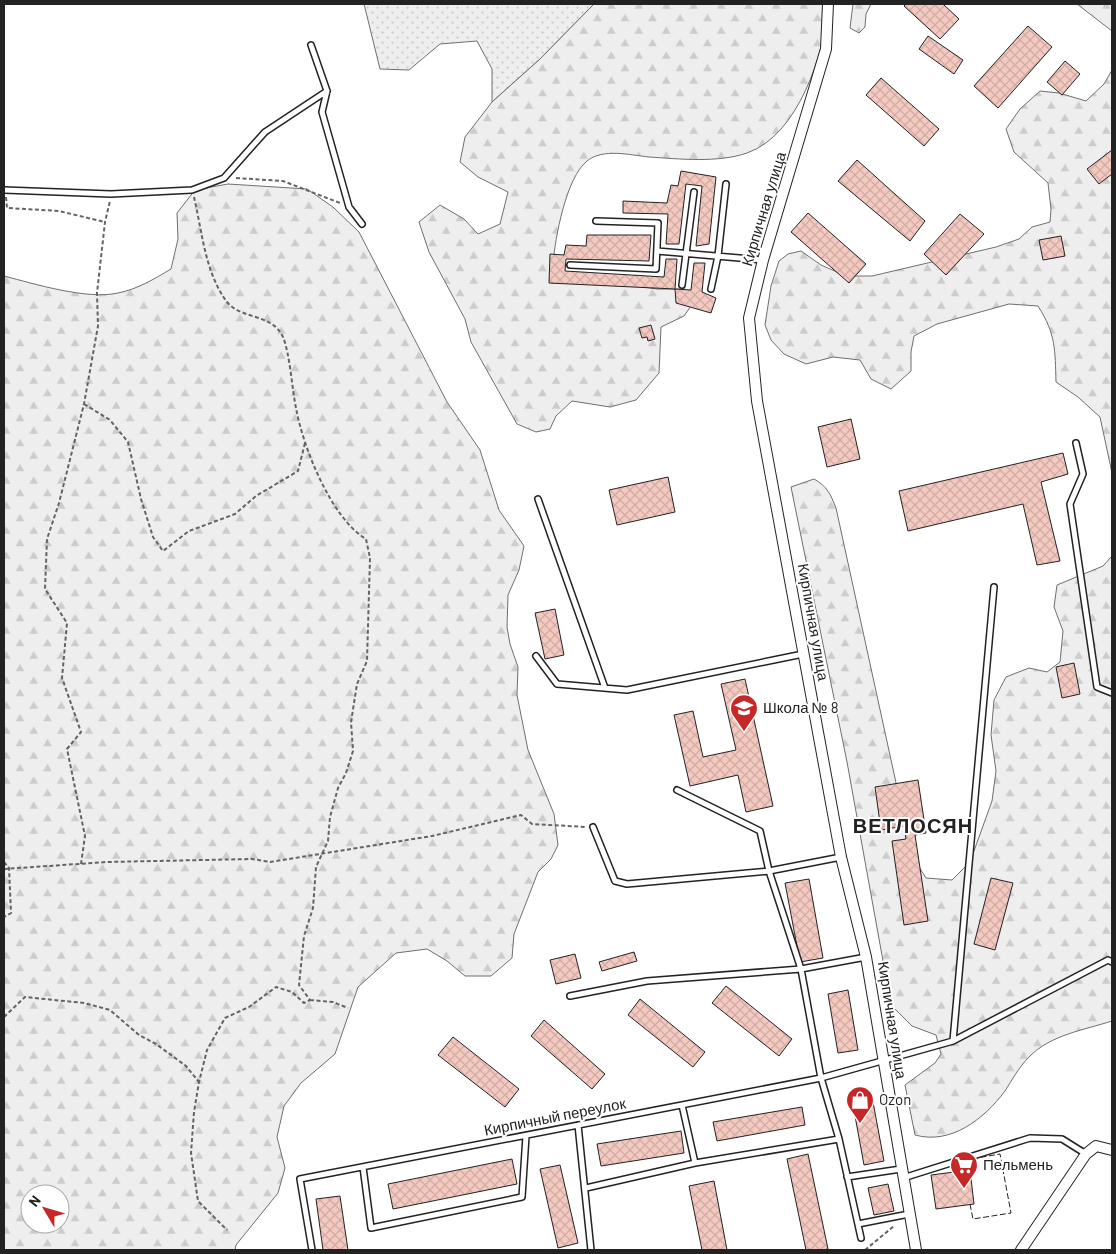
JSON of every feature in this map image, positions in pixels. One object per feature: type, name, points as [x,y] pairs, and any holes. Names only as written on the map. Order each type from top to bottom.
[{"type":"street","name":"Кирпичная улица","points":[[828,4],[826,49],[763,260],[749,318],[757,401],[841,857],[866,957],[916,1250]]},
{"type":"street","points":[[1021,1250],[1086,1154],[1096,1146],[1112,1150]]},
{"type":"lane","points":[[312,45],[327,91],[322,112],[348,207],[362,224]]},
{"type":"lane","points":[[5,190],[111,194],[192,190],[224,178],[265,132],[327,91]]},
{"type":"lane","points":[[710,289],[718,256],[726,184]]},
{"type":"lane","points":[[682,285],[694,192]]},
{"type":"lane","points":[[570,265],[656,269],[658,223],[596,221]]},
{"type":"lane","points":[[657,251],[763,260]]},
{"type":"lane","points":[[1076,443],[1083,474],[1070,504],[1097,687],[1112,693]]},
{"type":"lane","points":[[538,499],[604,688]]},
{"type":"lane","points":[[952,1041],[994,587]]},
{"type":"lane","points":[[536,656],[557,684],[627,690],[803,654]]},
{"type":"lane","points":[[677,790],[760,830],[769,871],[801,969],[821,1078],[839,1140],[861,1238]]},
{"type":"lane","points":[[592,827],[615,882],[627,884],[769,871],[841,857]]},
{"type":"lane","points":[[570,996],[647,981],[801,969],[866,957]]},
{"type":"lane","name":"Кирпичный переулок","points":[[312,1250],[300,1179],[821,1078],[884,1062],[952,1041],[1108,960],[1112,962]]},
{"type":"lane","points":[[682,1105],[695,1163]]},
{"type":"lane","points":[[578,1126],[591,1250]]},
{"type":"lane","points":[[363,1167],[371,1228],[522,1197],[526,1136]]},
{"type":"lane","points":[[847,1177],[902,1174],[1030,1138],[1062,1139],[1086,1154]]},
{"type":"lane","points":[[586,1188],[695,1163],[839,1140]]},
{"type":"lane","points":[[858,1224],[909,1214]]},
{"type":"path","points":[[224,178],[283,181],[348,207]]},
{"type":"path","points":[[5,190],[7,208],[59,211],[105,222]]},
{"type":"path","points":[[192,190],[212,273],[228,303],[243,312],[274,324],[283,338],[296,411],[316,473],[334,505],[357,534],[366,539],[370,558],[367,661],[357,684],[351,722],[353,751],[346,773],[338,788],[330,818],[328,842],[316,867],[313,908],[304,936],[299,985],[310,1000]]},
{"type":"path","points":[[81,864],[85,836],[67,749],[81,732],[62,678],[67,623],[45,589],[47,540],[59,503],[84,404],[98,326],[97,293],[105,222],[111,194]]},
{"type":"path","points":[[84,404],[110,420],[128,442],[153,537],[163,551],[189,531],[235,514],[256,496],[298,471],[305,443]]},
{"type":"path","points":[[4,869],[81,864],[252,859],[270,862],[432,836],[521,815],[532,824],[592,827]]},
{"type":"path","points":[[4,862],[9,868],[11,912],[4,917]]},
{"type":"path","points":[[228,1230],[198,1201],[191,1153],[194,1112],[207,1050],[225,1018],[249,1007],[276,987],[292,992],[304,1003],[310,1000],[333,1002],[348,1008]]},
{"type":"path","points":[[4,1017],[25,997],[84,1003],[110,1010],[139,1035],[156,1044],[186,1066],[199,1082]]},
{"type":"path","points":[[865,1250],[909,1214]]},
{"type":"green space","points":[[364,4],[594,4],[540,59],[492,102],[492,69],[477,41],[440,44],[409,70],[380,69]]},
{"type":"green space","points":[[594,4],[829,4],[815,68],[806,90],[781,129],[765,143],[747,153],[736,156],[699,160],[609,153],[593,157],[580,169],[573,181],[563,209],[556,239],[553,264],[566,276],[657,289],[685,289],[691,306],[684,316],[661,327],[659,373],[636,400],[610,407],[572,401],[556,416],[550,429],[536,432],[517,424],[471,342],[465,319],[429,252],[419,222],[440,205],[464,219],[478,234],[500,224],[508,192],[478,177],[460,162],[465,137],[492,102],[540,59]]},
{"type":"green space","points":[[853,4],[871,4],[866,14],[865,27],[859,33],[850,28]]},
{"type":"green space","points":[[1077,4],[1112,4],[1112,31]]},
{"type":"green space","points":[[1112,70],[1112,473],[1100,417],[1078,397],[1056,382],[1053,342],[1048,325],[1038,306],[1009,304],[937,324],[914,336],[911,352],[911,371],[891,389],[871,379],[860,360],[833,357],[806,364],[784,354],[771,340],[765,325],[771,286],[779,261],[788,254],[801,251],[821,265],[846,276],[872,276],[996,247],[1019,239],[1032,227],[1050,222],[1051,209],[1048,183],[1014,152],[1006,129],[1020,109],[1040,91],[1059,93],[1086,101],[1104,84]]},
{"type":"green space","points":[[228,184],[307,189],[333,207],[359,232],[447,402],[480,450],[499,510],[524,546],[519,570],[508,595],[507,627],[510,644],[518,667],[517,695],[528,750],[554,814],[558,845],[551,859],[538,872],[514,934],[512,958],[491,976],[465,976],[447,961],[427,949],[396,953],[358,987],[335,1054],[301,1083],[284,1106],[277,1137],[285,1168],[278,1193],[236,1245],[235,1250],[4,1250],[4,276],[76,293],[105,295],[139,286],[171,269],[178,239],[177,213],[195,190]]},
{"type":"green space","points":[[814,479],[828,491],[836,508],[912,856],[926,878],[952,880],[970,862],[992,801],[996,771],[991,735],[994,700],[1006,677],[1029,668],[1047,672],[1060,662],[1063,631],[1054,607],[1057,585],[1103,566],[1112,556],[1112,1021],[1068,1034],[1047,1043],[1029,1057],[997,1101],[977,1120],[954,1133],[941,1136],[915,1135],[905,1085],[935,1063],[941,1054],[936,1035],[912,1026],[891,1005],[847,762],[791,487]]},
{"type":"building","points":[[906,4],[943,4],[959,19],[940,39],[904,6]]},
{"type":"building","points":[[1028,26],[1052,47],[998,108],[974,86]]},
{"type":"building","points":[[928,36],[963,60],[954,74],[919,49]]},
{"type":"building","points":[[1065,61],[1080,74],[1062,95],[1047,82]]},
{"type":"building","points":[[881,78],[939,129],[924,146],[866,95]]},
{"type":"building","points":[[1112,150],[1112,174],[1099,184],[1087,169]]},
{"type":"building","points":[[857,160],[925,221],[910,241],[838,181]]},
{"type":"building","points":[[681,171],[716,177],[709,244],[696,246],[702,186],[686,184],[679,244],[666,244],[668,214],[623,213],[623,201],[667,203],[671,185],[678,186]]},
{"type":"building","points":[[808,213],[866,264],[849,283],[791,232]]},
{"type":"building","points":[[960,214],[984,234],[946,275],[924,254]]},
{"type":"building","points":[[587,235],[651,235],[649,261],[566,259],[565,271],[664,277],[666,259],[677,259],[675,289],[549,283],[550,254],[564,255],[566,245],[586,246]]},
{"type":"building","points":[[1061,236],[1065,256],[1043,260],[1039,240]]},
{"type":"building","points":[[694,263],[705,263],[702,292],[716,298],[711,313],[676,303],[675,289],[691,290]]},
{"type":"building","points":[[651,325],[655,339],[648,341],[647,337],[642,338],[639,328]]},
{"type":"building","points":[[851,419],[860,459],[827,467],[818,427]]},
{"type":"building","points":[[1063,453],[1068,474],[1041,482],[1060,561],[1037,565],[1023,504],[908,531],[899,491]]},
{"type":"building","points":[[668,477],[675,512],[617,525],[609,490]]},
{"type":"building","points":[[555,609],[564,655],[545,659],[535,613]]},
{"type":"building","points":[[1074,663],[1080,694],[1062,698],[1056,667]]},
{"type":"building","name":"Школа № 8","points":[[745,679],[773,806],[746,812],[738,775],[690,786],[674,715],[693,711],[703,757],[736,750],[721,684]]},
{"type":"building","points":[[918,780],[926,833],[915,835],[928,921],[904,925],[892,841],[906,839],[904,826],[881,830],[875,787]]},
{"type":"building","points":[[991,878],[1013,883],[995,950],[974,944]]},
{"type":"building","points":[[809,879],[823,958],[800,962],[785,883]]},
{"type":"building","points":[[634,952],[637,961],[602,971],[599,962]]},
{"type":"building","points":[[575,954],[581,978],[556,984],[550,960]]},
{"type":"building","points":[[726,986],[792,1039],[779,1056],[712,1003]]},
{"type":"building","points":[[848,990],[858,1050],[838,1053],[828,994]]},
{"type":"building","points":[[640,999],[705,1052],[693,1067],[628,1015]]},
{"type":"building","points":[[544,1020],[605,1074],[592,1089],[531,1036]]},
{"type":"building","points":[[453,1037],[519,1089],[505,1107],[438,1055]]},
{"type":"building","points":[[873,1102],[884,1161],[864,1165],[853,1105]]},
{"type":"building","points":[[802,1107],[805,1125],[717,1141],[713,1122]]},
{"type":"building","points":[[681,1131],[684,1153],[601,1166],[597,1144]]},
{"type":"building","points":[[808,1154],[828,1249],[806,1250],[787,1159]]},
{"type":"building","points":[[512,1159],[517,1184],[393,1209],[388,1184]]},
{"type":"building","points":[[560,1165],[578,1243],[558,1248],[540,1169]]},
{"type":"building","points":[[970,1170],[974,1204],[936,1209],[931,1175]]},
{"type":"building","points":[[714,1181],[727,1250],[702,1250],[689,1186]]},
{"type":"building","points":[[888,1184],[894,1211],[874,1215],[868,1188]]},
{"type":"building","points":[[340,1196],[348,1250],[323,1250],[316,1199]]},
{"type":"fence","points":[[970,1204],[973,1219],[1011,1213],[1000,1154],[977,1158]]},
{"type":"place","name":"Школа № 8","points":[[744,732]]},
{"type":"place","name":"Ozon","points":[[860,1124]]},
{"type":"place","name":"Пельмень","points":[[964,1189]]},
{"type":"district","name":"ВЕТЛОСЯН","points":[[913,826]]}]
